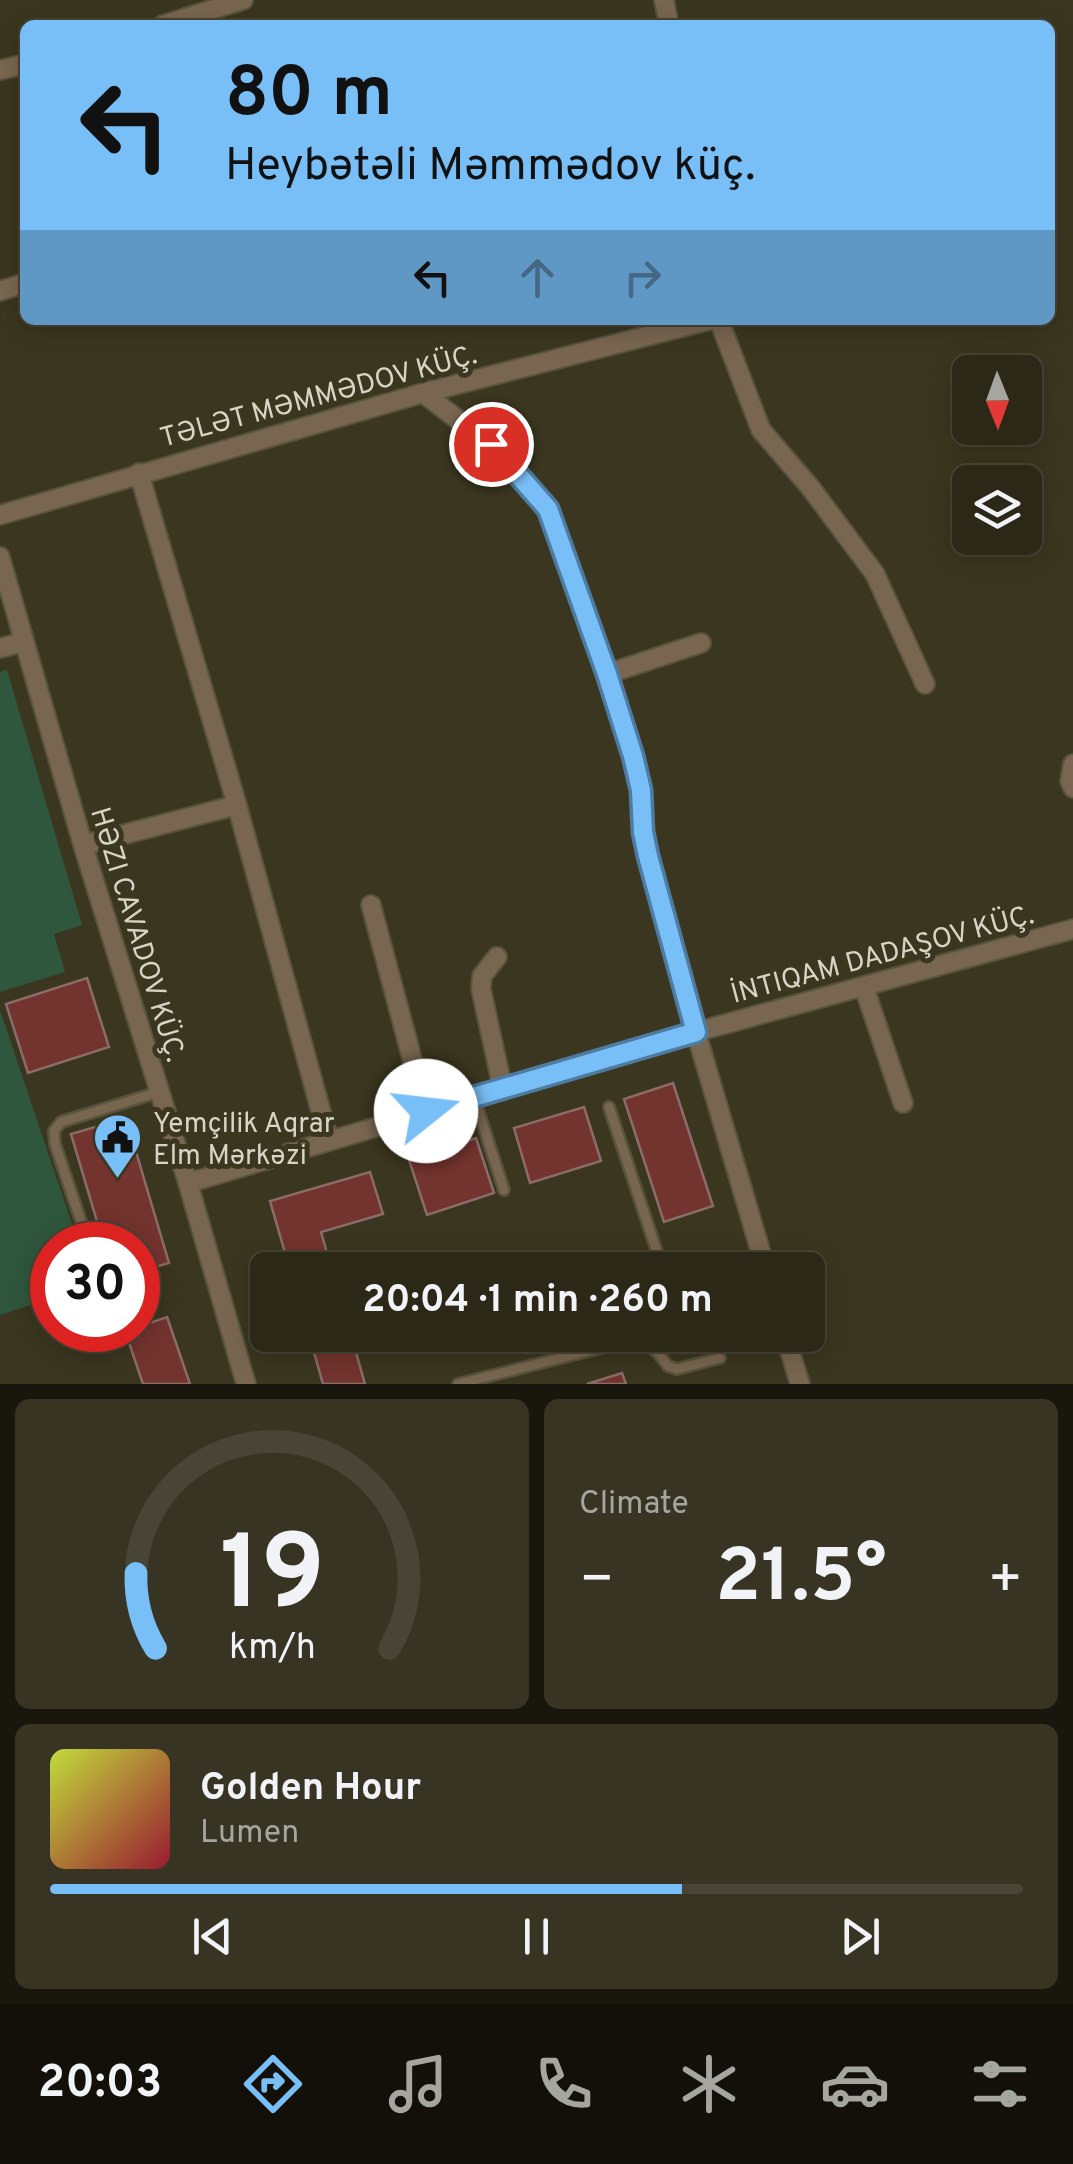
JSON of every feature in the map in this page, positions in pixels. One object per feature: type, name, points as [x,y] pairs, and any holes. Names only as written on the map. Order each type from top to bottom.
[{"type":"street","points":[[179,20],[243,0]]},
{"type":"street","name":"TƏLƏT MƏMMƏDOV KÜÇ.","points":[[0,514],[424,393],[690,325]]},
{"type":"street","points":[[721,325],[761,430],[810,487],[875,574],[925,684]]},
{"type":"street","points":[[424,393],[491,444],[548,509],[633,756],[648,856],[761,1252]]},
{"type":"street","points":[[139,473],[237,806],[328,1141]]},
{"type":"street","name":"HƏZI CAVADOV KÜÇ.","points":[[0,557],[82,846],[246,1384]]},
{"type":"street","points":[[0,648],[22,642]]},
{"type":"street","points":[[607,674],[701,643]]},
{"type":"street","points":[[1073,764],[1073,788]]},
{"type":"street","points":[[82,846],[237,806]]},
{"type":"street","points":[[371,905],[426,1111]]},
{"type":"street","name":"İNTIQAM DADAŞOV KÜÇ.","points":[[188,1184],[696,1032],[1073,930]]},
{"type":"street","points":[[497,956],[482,976],[480,988],[503,1090]]},
{"type":"street","points":[[864,987],[903,1103]]},
{"type":"street","points":[[791,1352],[800,1384]]},
{"type":"lane","points":[[81,1222],[54,1131],[61,1122],[159,1092]]},
{"type":"lane","points":[[474,1098],[504,1190]]},
{"type":"lane","points":[[609,1107],[657,1252]]},
{"type":"lane","points":[[458,1384],[585,1352]]},
{"type":"lane","points":[[657,1352],[668,1366],[676,1368],[720,1358]]},
{"type":"green space","points":[[7,670],[82,925],[54,934],[65,972],[0,992],[0,672]]},
{"type":"green space","points":[[0,1010],[71,1222],[30,1222],[30,1305],[0,1315]]},
{"type":"building","points":[[87,978],[109,1047],[28,1073],[6,1004]]},
{"type":"building","points":[[673,1083],[713,1206],[664,1222],[624,1099]]},
{"type":"building","points":[[584,1107],[601,1161],[530,1183],[514,1128]]},
{"type":"building","points":[[126,1118],[157,1222],[97,1222],[71,1134]]},
{"type":"building","points":[[476,1138],[494,1193],[427,1215],[409,1160]]},
{"type":"building","points":[[370,1172],[383,1214],[321,1232],[327,1252],[285,1252],[270,1201]]},
{"type":"building","points":[[160,1233],[169,1263],[160,1266]]},
{"type":"building","points":[[167,1317],[190,1384],[143,1384],[132,1352],[160,1352],[160,1319]]},
{"type":"building","points":[[314,1352],[356,1352],[365,1384],[323,1384]]},
{"type":"building","points":[[622,1373],[626,1384],[587,1384]]},
{"type":"place","name":"Yemçilik Aqrar Elm Mərkəzi","points":[[118,1180]]},
{"type":"route","points":[[426,1111],[696,1032],[648,856],[633,756],[607,674],[548,509],[491,444]]}]
